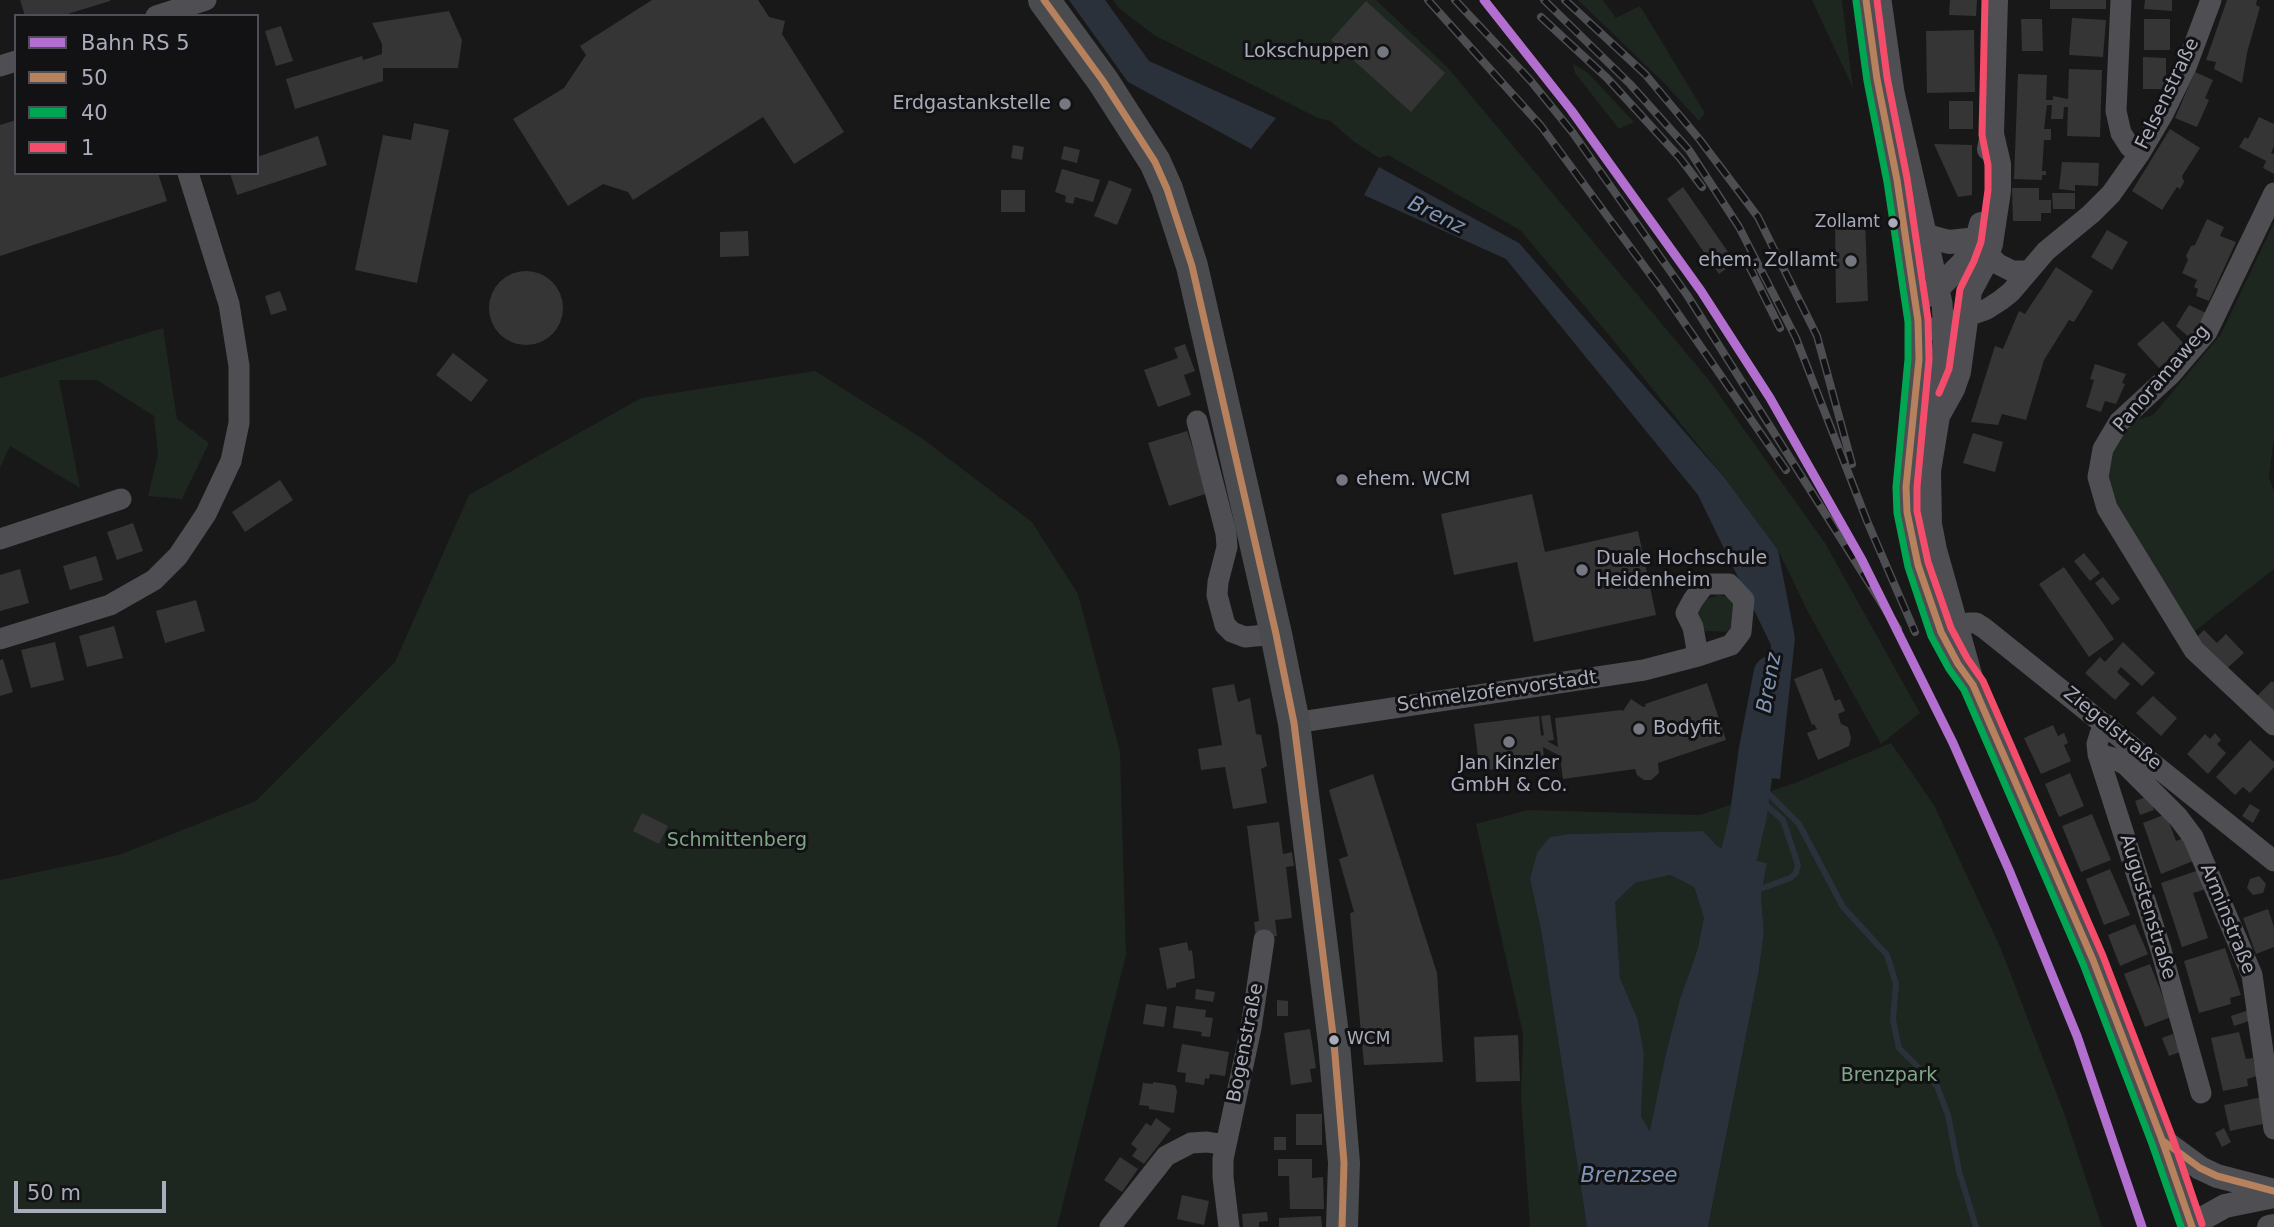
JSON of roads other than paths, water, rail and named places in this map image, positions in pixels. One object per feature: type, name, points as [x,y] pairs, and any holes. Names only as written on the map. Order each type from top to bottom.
[{"type":"main road","points":[[1044,0],[1135,129],[1155,162],[1167,189],[1192,266],[1294,723],[1337,1070],[1344,1163],[1342,1227]]},
{"type":"street","points":[[162,14],[206,0]]},
{"type":"street","points":[[1866,0],[1916,302],[1919,337],[1906,500],[1917,565],[1949,629],[2093,960],[2162,1140],[2191,1226],[2225,1206],[2274,1196]]},
{"type":"street","points":[[1881,0],[1894,92],[1927,236],[1939,287],[1955,321],[1959,372],[1938,416],[1929,471],[1930,524],[1949,629]]},
{"type":"street","points":[[1955,321],[1970,290],[1983,247],[1986,164],[1992,134],[1996,0]]},
{"type":"street","points":[[2121,0],[2116,111],[2121,133],[2130,146],[2140,153]]},
{"type":"street","name":"Felsenstraße","points":[[1919,337],[2001,300],[2046,251],[2102,204],[2140,153],[2186,67],[2211,0]]},
{"type":"street","points":[[0,639],[110,605],[154,580],[178,555],[206,514],[231,461],[239,423],[239,366],[229,304],[189,175]]},
{"type":"street","name":"Panoramaweg","points":[[2274,193],[2207,332],[2171,374],[2119,422],[2103,450],[2098,477],[2107,508],[2194,650],[2274,725]]},
{"type":"street","points":[[1927,236],[1983,247],[1998,264],[2012,271],[2028,271]]},
{"type":"street","points":[[1916,302],[1939,287],[1983,247]]},
{"type":"street","points":[[1197,421],[1226,533],[1227,547],[1217,595],[1225,625],[1232,632],[1245,637],[1276,634]]},
{"type":"street","points":[[0,539],[121,499]]},
{"type":"street","points":[[1698,656],[1693,627],[1686,614],[1705,584],[1729,584],[1744,600],[1741,632],[1731,645]]},
{"type":"street","name":"Ziegelstraße","points":[[1949,629],[1968,623],[1984,628],[2274,861]]},
{"type":"street","name":"Schmelzofenvorstadt","points":[[1294,723],[1644,670],[1753,639]]},
{"type":"street","points":[[2098,754],[2099,734],[2107,725]]},
{"type":"street","name":"Augustenstraße","points":[[2098,754],[2161,950],[2200,1093]]},
{"type":"street","name":"Arminstraße","points":[[2098,754],[2126,765],[2178,817],[2193,836],[2252,975],[2274,1129]]},
{"type":"street","name":"Bogenstraße","points":[[1229,1227],[1222,1168],[1253,1020],[1264,940]]},
{"type":"street","points":[[2162,1140],[2200,1168],[2217,1176],[2274,1191]]},
{"type":"street","points":[[1110,1227],[1166,1156],[1191,1143],[1225,1145]]},
{"type":"street","points":[[2269,1227],[2274,1226]]},
{"type":"water","points":[[1069,0],[1105,0],[1149,61],[1276,118],[1251,149],[1128,82]]},
{"type":"water","points":[[1379,167],[1519,243],[1724,477],[1778,550],[1795,638],[1780,779],[1759,777],[1771,645],[1698,495],[1506,259],[1364,195]]},
{"type":"water","name":"Brenzsee","points":[[1703,831],[1717,846],[1737,856],[1767,863],[1761,896],[1764,932],[1759,970],[1708,1227],[1587,1227],[1541,930],[1530,879],[1537,853],[1550,837],[1569,834]],"holes":[[[1670,875],[1694,887],[1704,918],[1697,951],[1680,999],[1666,1053],[1650,1131],[1641,1116],[1644,1054],[1638,1020],[1620,978],[1615,902],[1635,883]]]},
{"type":"waterway","name":"Brenz","points":[[1727,905],[1748,817],[1772,674]]},
{"type":"waterway","points":[[1753,778],[1799,824],[1843,907],[1887,955],[1896,984],[1893,1020],[1899,1048],[1937,1086],[1948,1115],[1959,1171],[1976,1227]]},
{"type":"waterway","points":[[1751,792],[1783,820],[1798,865],[1796,873],[1790,878],[1763,888],[1758,885]]},
{"type":"railway","points":[[1428,0],[1541,126],[1661,289],[1786,470]]},
{"type":"railway","points":[[1455,0],[1530,80],[1573,133],[1687,295],[1898,629]]},
{"type":"railway","points":[[1544,0],[1630,84],[1689,150],[1739,227],[1796,338],[1867,521],[1915,632]]},
{"type":"railway","points":[[1565,0],[1645,74],[1700,140],[1758,217],[1817,336],[1852,464]]},
{"type":"railway","points":[[1541,17],[1607,78],[1680,158],[1702,187]]},
{"type":"railway","points":[[1747,262],[1780,328]]},
{"type":"place","name":"Lokschuppen","points":[[1383,52]]},
{"type":"place","name":"Erdgastankstelle","points":[[1065,104]]},
{"type":"place","name":"Zollamt","points":[[1893,223]]},
{"type":"place","name":"ehem. Zollamt","points":[[1851,261]]},
{"type":"place","name":"ehem. WCM","points":[[1342,480]]},
{"type":"place","name":"Duale Hochschule Heidenheim","points":[[1582,570]]},
{"type":"place","name":"Bodyfit","points":[[1639,729]]},
{"type":"place","name":"Jan Kinzler GmbH & Co.","points":[[1509,742]]},
{"type":"place","name":"WCM","points":[[1334,1040]]},
{"type":"park label","name":"Schmittenberg","points":[[737,841]]},
{"type":"park label","name":"Brenzpark","points":[[1889,1076]]}]
